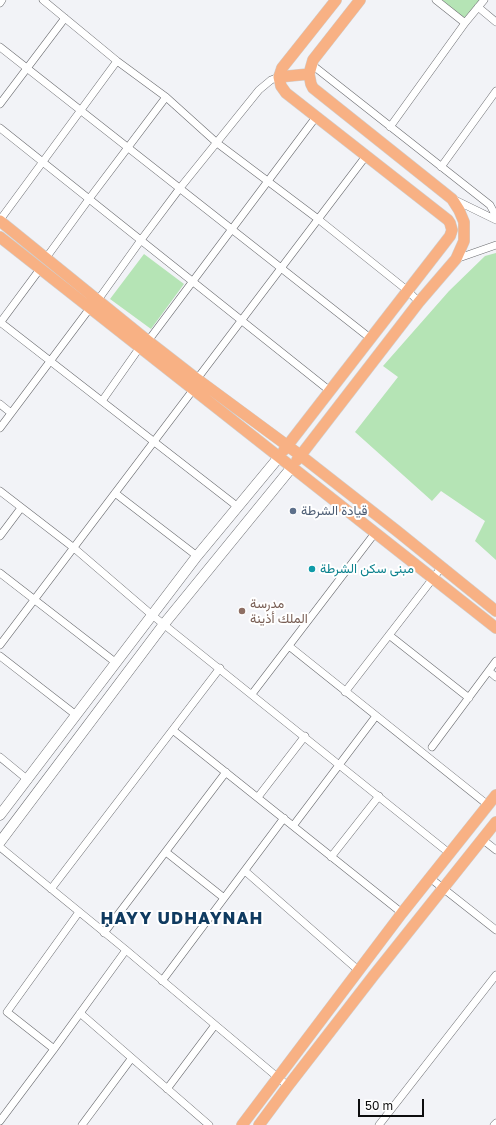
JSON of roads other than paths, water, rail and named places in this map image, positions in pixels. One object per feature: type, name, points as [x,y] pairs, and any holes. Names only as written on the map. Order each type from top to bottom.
[{"type":"main road","points":[[279,458],[450,236],[452,227],[448,220],[286,93],[281,86],[279,77],[284,64],[336,0]]},
{"type":"main road","points":[[292,467],[419,302],[456,259],[464,241],[464,222],[452,199],[313,88],[309,79],[310,69],[360,0]]},
{"type":"main road","points":[[279,77],[310,69]]},
{"type":"main road","points":[[0,220],[46,258],[94,304],[195,385],[279,458],[496,628]]},
{"type":"main road","points":[[452,227],[464,222]]},
{"type":"main road","points":[[0,237],[40,269],[94,304]]},
{"type":"main road","points":[[195,385],[300,455],[496,611]]},
{"type":"main road","points":[[242,1125],[358,970],[496,794]]},
{"type":"main road","points":[[259,1125],[442,888],[496,822]]},
{"type":"street","points":[[42,0],[117,61],[166,97],[217,143],[318,219],[408,291],[419,302]]},
{"type":"street","points":[[436,0],[465,24]]},
{"type":"street","points":[[390,127],[484,0]]},
{"type":"street","points":[[478,7],[496,22]]},
{"type":"street","points":[[0,104],[65,18]]},
{"type":"street","points":[[0,47],[370,338]]},
{"type":"street","points":[[0,220],[117,61]]},
{"type":"street","points":[[310,69],[390,127],[441,167],[490,206],[496,216]]},
{"type":"street","points":[[0,428],[180,188],[259,90],[271,80],[279,77]]},
{"type":"street","points":[[441,167],[495,94]]},
{"type":"street","points":[[46,258],[89,198],[166,97]]},
{"type":"street","points":[[102,401],[316,117]]},
{"type":"street","points":[[0,128],[330,390]]},
{"type":"street","points":[[0,645],[154,442],[242,320],[366,156]]},
{"type":"street","points":[[452,199],[496,220]]},
{"type":"street","points":[[456,259],[496,245]]},
{"type":"street","points":[[40,269],[0,322],[238,507]]},
{"type":"street","points":[[0,404],[11,413]]},
{"type":"street","points":[[0,815],[197,556],[279,458]]},
{"type":"street","points":[[0,842],[164,624],[292,467]]},
{"type":"street","points":[[0,491],[74,548],[152,615],[305,736],[449,853]]},
{"type":"street","points":[[115,493],[197,556]]},
{"type":"street","points":[[0,536],[21,508]]},
{"type":"street","points":[[252,694],[375,533]]},
{"type":"street","points":[[345,692],[441,568]]},
{"type":"street","points":[[0,573],[116,662]]},
{"type":"street","points":[[389,635],[469,698]]},
{"type":"street","points":[[288,646],[488,805]]},
{"type":"street","points":[[0,656],[76,715]]},
{"type":"street","points":[[432,747],[496,661]]},
{"type":"street","points":[[51,889],[174,731],[220,668]]},
{"type":"street","points":[[489,671],[496,677]]},
{"type":"street","points":[[293,826],[376,716]]},
{"type":"street","points":[[174,731],[402,913]]},
{"type":"street","points":[[258,797],[305,736]]},
{"type":"street","points":[[0,757],[39,789]]},
{"type":"street","points":[[104,933],[226,772]]},
{"type":"street","points":[[331,857],[379,796]]},
{"type":"street","points":[[162,981],[284,818]]},
{"type":"street","points":[[482,839],[496,850]]},
{"type":"street","points":[[0,847],[126,950],[288,1086]]},
{"type":"street","points":[[166,852],[224,898]]},
{"type":"street","points":[[245,871],[358,970]]},
{"type":"street","points":[[430,878],[496,930]]},
{"type":"street","points":[[54,1049],[7,1012],[79,912]]},
{"type":"street","points":[[0,1121],[126,950]]},
{"type":"street","points":[[379,1125],[496,975]]},
{"type":"street","points":[[80,1013],[131,1059],[209,1125]]},
{"type":"street","points":[[167,1089],[215,1025]]},
{"type":"street","points":[[83,1124],[131,1059]]},
{"type":"place","name":"قيادة الشرطة","points":[[293,511]]},
{"type":"place","name":"مبنى سكن الشرطة","points":[[312,569]]},
{"type":"place","name":"مدرسة الملك أذينة","points":[[242,611]]},
{"type":"district","name":"ḨAYY UDHAYNAH","points":[[182,919]]}]
